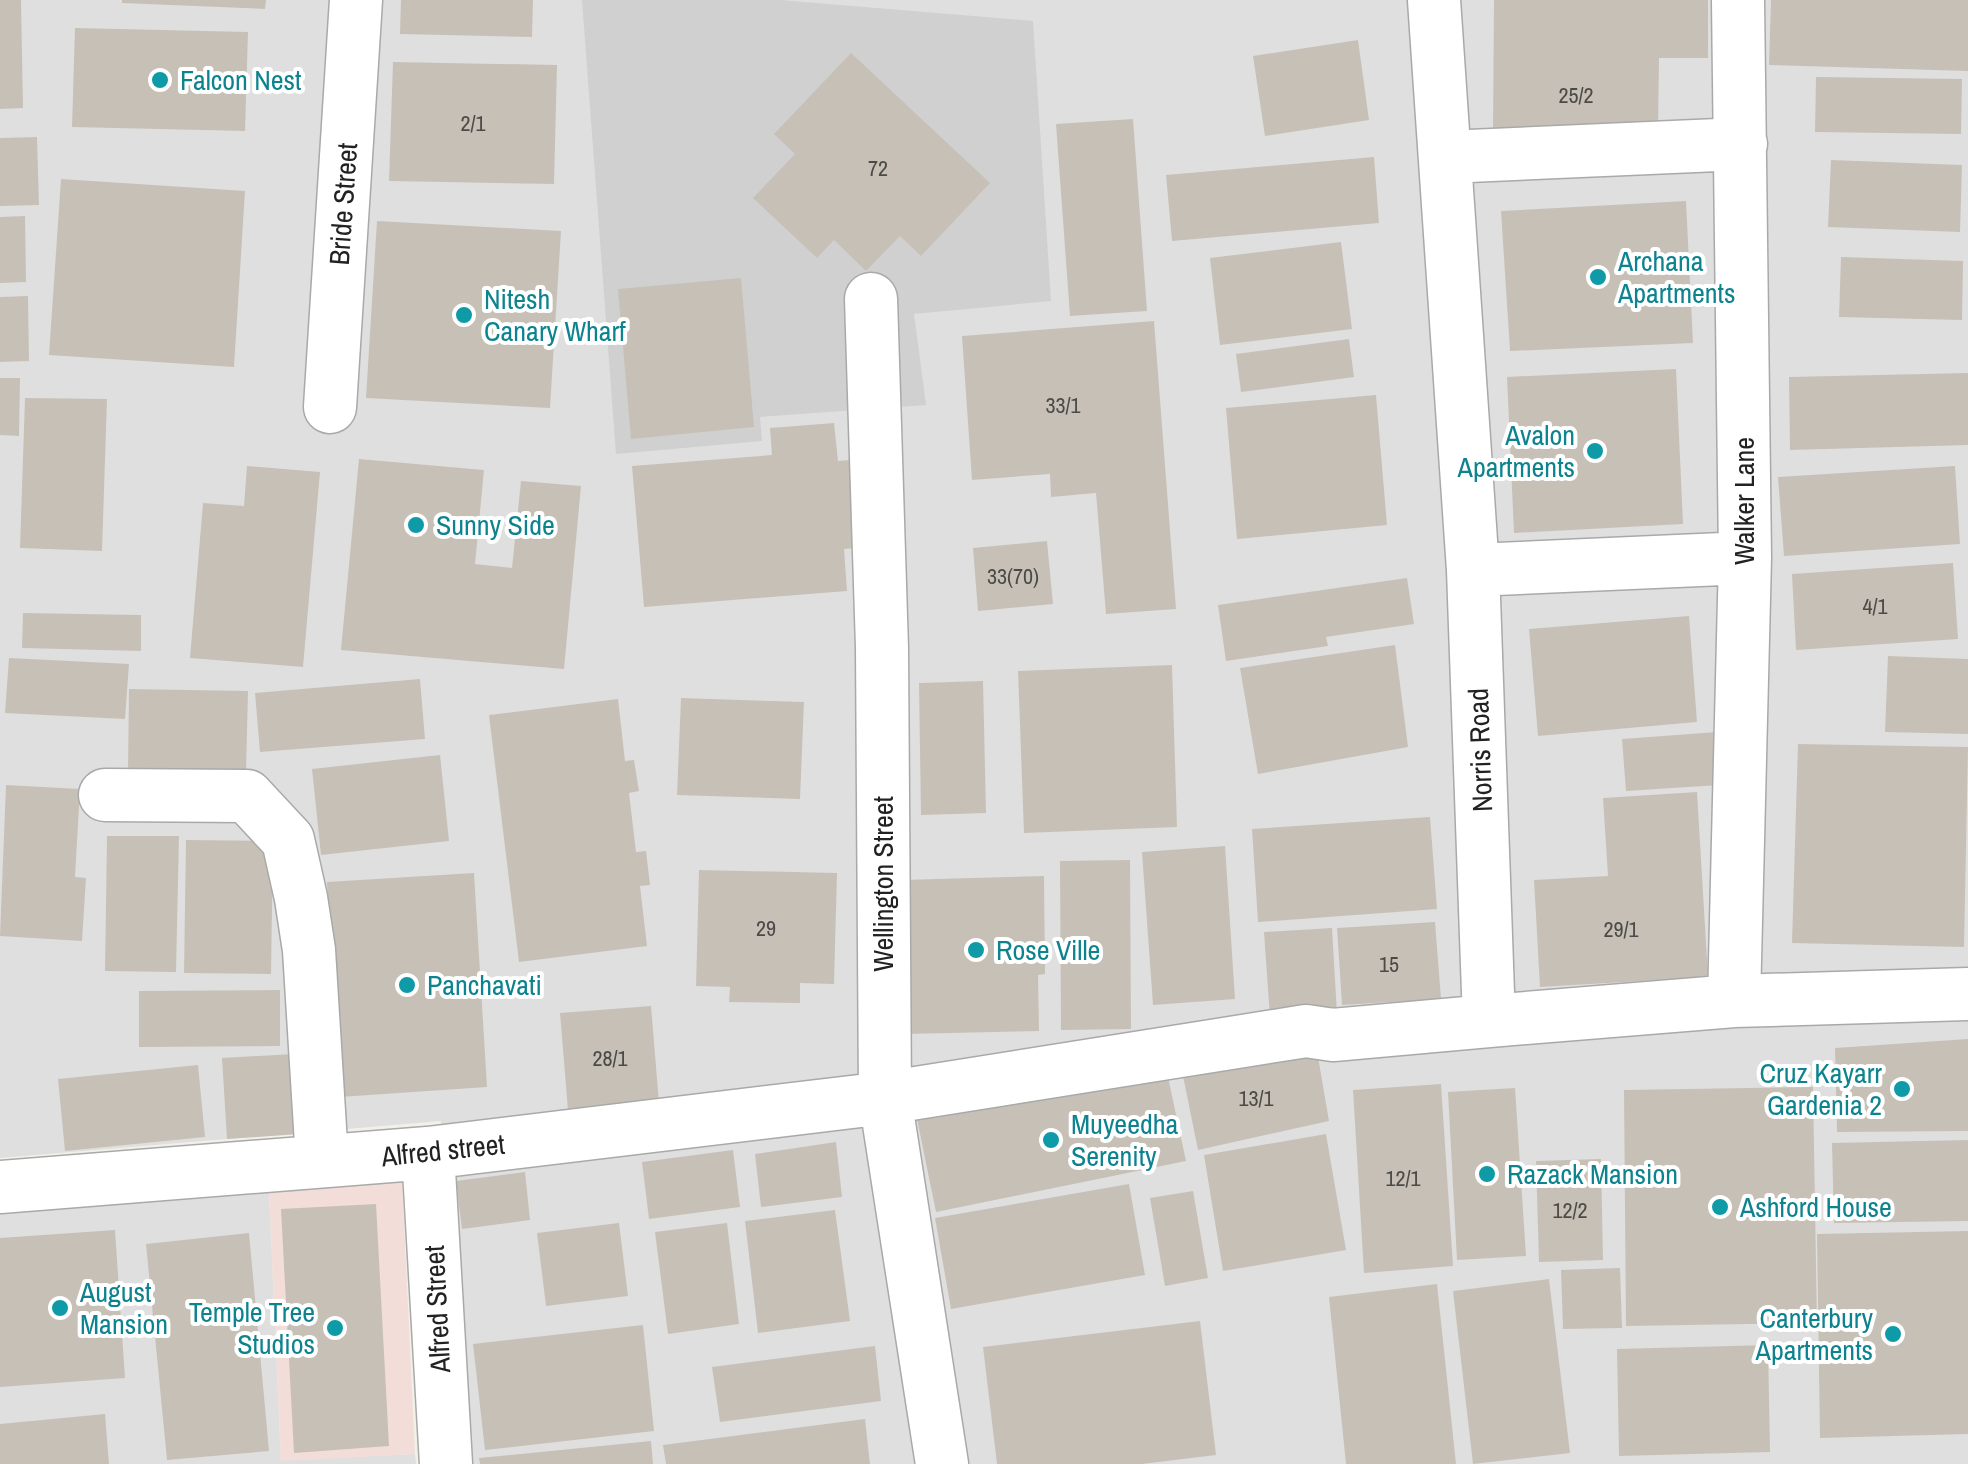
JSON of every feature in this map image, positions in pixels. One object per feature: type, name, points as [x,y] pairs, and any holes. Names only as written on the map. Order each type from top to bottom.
[{"type":"street","name":"Bride Street","points":[[330,407],[356,0]]},
{"type":"street","name":"Norris Road","points":[[1434,0],[1473,570],[1489,1021]]},
{"type":"street","name":"Walker Lane","points":[[1734,1001],[1745,558],[1738,0]]},
{"type":"street","points":[[1446,157],[1741,144]]},
{"type":"street","name":"Wellington Street","points":[[871,299],[882,648],[885,1098],[942,1464]]},
{"type":"street","points":[[1473,570],[1745,558]]},
{"type":"street","points":[[106,794],[247,796],[288,840],[309,950],[322,1160]]},
{"type":"street","points":[[1489,1021],[1734,1001],[1968,994]]},
{"type":"street","name":"Alfred street","points":[[0,1187],[428,1153],[885,1098],[1306,1031],[1333,1036],[1489,1021]]},
{"type":"street","name":"Alfred Street","points":[[428,1153],[446,1464]]},
{"type":"shaded area","points":[[0,0],[1968,0],[1968,1464],[462,1464],[441,1121],[0,1158]]},
{"type":"shaded area","points":[[582,0],[780,0],[1033,21],[1051,301],[914,314],[926,405],[760,417],[762,441],[616,454]]},
{"type":"shaded area","name":"Temple Tree Studios","points":[[402,1180],[415,1454],[281,1461],[269,1191]]},
{"type":"shaded area","points":[[269,1191],[281,1460],[415,1454],[416,1464],[0,1464],[0,1214]]},
{"type":"building","points":[[0,0],[21,0],[23,108],[0,109]]},
{"type":"building","points":[[122,0],[266,0],[265,9]]},
{"type":"building","points":[[401,0],[533,0],[532,37],[400,34]]},
{"type":"building","points":[[1494,0],[1708,0],[1708,58],[1659,58],[1658,132],[1493,132]]},
{"type":"building","points":[[1771,0],[1968,0],[1968,71],[1769,65]]},
{"type":"building","name":"Falcon Nest","points":[[75,28],[248,32],[245,131],[72,127]]},
{"type":"building","points":[[1358,40],[1369,120],[1265,136],[1253,56]]},
{"type":"building","points":[[851,53],[990,183],[921,256],[900,236],[866,271],[834,240],[817,258],[753,198],[795,154],[774,134]]},
{"type":"building","points":[[393,62],[557,65],[554,184],[389,181]]},
{"type":"building","points":[[1816,77],[1962,79],[1961,134],[1815,132]]},
{"type":"building","points":[[1133,119],[1147,311],[1070,316],[1056,124]]},
{"type":"building","points":[[37,137],[39,205],[0,206],[0,138]]},
{"type":"building","points":[[1374,157],[1379,223],[1172,241],[1166,175]]},
{"type":"building","points":[[1831,160],[1962,165],[1960,232],[1828,227]]},
{"type":"building","points":[[61,179],[245,191],[234,367],[49,355]]},
{"type":"building","name":"Archana Apartments","points":[[1686,201],[1693,343],[1510,351],[1501,211]]},
{"type":"building","points":[[25,216],[26,282],[0,283],[0,217]]},
{"type":"building","name":"Nitesh Canary Wharf","points":[[377,221],[561,231],[550,408],[366,398]]},
{"type":"building","points":[[1341,242],[1352,329],[1220,345],[1210,258]]},
{"type":"building","points":[[1841,257],[1963,261],[1962,320],[1839,317]]},
{"type":"building","points":[[741,278],[754,427],[631,439],[618,289]]},
{"type":"building","points":[[28,296],[29,361],[0,362],[0,297]]},
{"type":"building","points":[[1154,321],[1176,609],[1106,614],[1096,493],[1051,497],[1050,474],[972,480],[962,336]]},
{"type":"building","points":[[1349,339],[1354,377],[1241,392],[1236,354]]},
{"type":"building","name":"Avalon Apartments","points":[[1676,369],[1683,524],[1514,533],[1507,377]]},
{"type":"building","points":[[1968,373],[1968,445],[1790,450],[1789,377]]},
{"type":"building","points":[[0,378],[20,378],[19,436],[0,435]]},
{"type":"building","points":[[1376,395],[1387,525],[1237,539],[1226,408]]},
{"type":"building","points":[[25,398],[107,399],[102,551],[20,548]]},
{"type":"building","points":[[834,423],[838,461],[850,460],[857,548],[844,549],[847,591],[644,607],[632,466],[772,455],[770,428]]},
{"type":"building","name":"Sunny Side","points":[[359,459],[484,470],[475,564],[512,568],[521,481],[581,486],[564,669],[341,650]]},
{"type":"building","points":[[247,466],[320,472],[303,667],[190,658],[203,503],[244,506]]},
{"type":"building","points":[[1955,466],[1960,544],[1784,556],[1778,477]]},
{"type":"building","points":[[1047,541],[1053,604],[978,611],[973,548]]},
{"type":"building","points":[[1953,563],[1958,639],[1796,650],[1792,574]]},
{"type":"building","points":[[1407,578],[1414,624],[1326,637],[1328,646],[1226,661],[1218,605]]},
{"type":"building","points":[[23,613],[141,615],[141,651],[22,648]]},
{"type":"building","points":[[1689,616],[1697,722],[1538,736],[1529,629]]},
{"type":"building","points":[[1395,645],[1408,747],[1258,774],[1240,668]]},
{"type":"building","points":[[1888,656],[1968,659],[1968,734],[1885,732]]},
{"type":"building","points":[[9,658],[129,664],[125,719],[5,713]]},
{"type":"building","points":[[1172,665],[1177,827],[1024,833],[1018,671]]},
{"type":"building","points":[[420,679],[425,739],[260,752],[255,693]]},
{"type":"building","points":[[983,681],[986,813],[921,815],[919,683]]},
{"type":"building","points":[[129,689],[248,691],[246,773],[128,770]]},
{"type":"building","points":[[681,698],[804,702],[800,799],[677,795]]},
{"type":"building","points":[[618,699],[625,761],[634,760],[639,791],[629,793],[636,852],[646,851],[650,885],[640,886],[647,946],[519,962],[489,715]]},
{"type":"building","points":[[1717,732],[1720,785],[1626,791],[1622,739]]},
{"type":"building","points":[[1798,744],[1968,747],[1964,947],[1792,943]]},
{"type":"building","points":[[440,755],[449,841],[321,855],[312,769]]},
{"type":"building","points":[[6,785],[80,789],[75,877],[86,878],[82,941],[0,936]]},
{"type":"building","points":[[1697,792],[1708,977],[1540,987],[1534,880],[1608,876],[1603,798]]},
{"type":"building","points":[[1430,817],[1437,909],[1258,922],[1252,829]]},
{"type":"building","points":[[107,836],[179,836],[176,972],[105,971]]},
{"type":"building","points":[[186,840],[273,841],[271,974],[184,973]]},
{"type":"building","points":[[1225,846],[1235,999],[1153,1005],[1142,852]]},
{"type":"building","points":[[1130,860],[1131,1029],[1061,1030],[1060,861]]},
{"type":"building","points":[[699,870],[837,873],[834,984],[800,983],[800,1003],[729,1002],[730,987],[696,986]]},
{"type":"building","name":"Panchavati","points":[[474,873],[487,1087],[340,1097],[327,882]]},
{"type":"building","name":"Rose Ville","points":[[1044,876],[1045,974],[1038,975],[1039,1031],[905,1034],[902,880]]},
{"type":"building","points":[[1435,922],[1441,999],[1342,1005],[1337,928]]},
{"type":"building","points":[[1332,928],[1337,1014],[1270,1018],[1264,932]]},
{"type":"building","points":[[280,990],[280,1046],[139,1047],[139,991]]},
{"type":"building","points":[[651,1006],[659,1103],[568,1110],[560,1013]]},
{"type":"building","name":"Cruz Kayarr Gardenia 2","points":[[1968,1039],[1968,1131],[1837,1132],[1835,1048]]},
{"type":"building","points":[[1317,1051],[1329,1121],[1198,1150],[1183,1076]]},
{"type":"building","points":[[294,1054],[299,1134],[227,1139],[222,1058]]},
{"type":"building","points":[[198,1065],[205,1137],[65,1151],[58,1079]]},
{"type":"building","name":"Muyeedha Serenity","points":[[1166,1068],[1186,1161],[936,1212],[917,1119]]},
{"type":"building","points":[[1441,1084],[1453,1266],[1364,1273],[1353,1090]]},
{"type":"building","name":"Ashford House","points":[[1813,1087],[1817,1323],[1626,1326],[1624,1090]]},
{"type":"building","name":"Razack Mansion","points":[[1515,1088],[1526,1256],[1457,1260],[1448,1092]]},
{"type":"building","points":[[1326,1134],[1346,1250],[1223,1271],[1204,1155]]},
{"type":"building","points":[[1968,1140],[1968,1221],[1834,1223],[1832,1143]]},
{"type":"building","points":[[836,1142],[842,1197],[761,1207],[755,1154]]},
{"type":"building","points":[[733,1150],[740,1207],[649,1219],[642,1162]]},
{"type":"building","points":[[1601,1159],[1603,1260],[1539,1262],[1536,1161]]},
{"type":"building","points":[[525,1172],[530,1220],[462,1229],[456,1181]]},
{"type":"building","points":[[1129,1184],[1145,1275],[951,1309],[935,1218]]},
{"type":"building","points":[[1193,1191],[1208,1278],[1165,1286],[1150,1198]]},
{"type":"building","name":"Temple Tree Studios","points":[[376,1204],[389,1446],[294,1453],[281,1209]]},
{"type":"building","points":[[835,1210],[850,1321],[758,1333],[745,1221]]},
{"type":"building","points":[[619,1223],[628,1296],[546,1306],[537,1233]]},
{"type":"building","points":[[727,1223],[739,1324],[668,1334],[655,1232]]},
{"type":"building","name":"August Mansion","points":[[115,1230],[125,1378],[0,1387],[0,1238]]},
{"type":"building","name":"Canterbury Apartments","points":[[1968,1231],[1968,1434],[1820,1438],[1817,1234]]},
{"type":"building","points":[[249,1233],[269,1451],[167,1460],[146,1244]]},
{"type":"building","points":[[1620,1268],[1622,1328],[1563,1329],[1561,1270]]},
{"type":"building","points":[[1549,1279],[1570,1453],[1473,1464],[1453,1291]]},
{"type":"building","points":[[1437,1284],[1456,1464],[1346,1464],[1329,1297]]},
{"type":"building","points":[[1200,1321],[1216,1455],[1142,1464],[997,1464],[983,1347]]},
{"type":"building","points":[[643,1325],[654,1431],[485,1450],[473,1344]]},
{"type":"building","points":[[1768,1345],[1770,1452],[1619,1456],[1617,1349]]},
{"type":"building","points":[[875,1346],[881,1401],[720,1422],[712,1367]]},
{"type":"building","points":[[105,1414],[109,1464],[0,1464],[0,1424]]},
{"type":"building","points":[[865,1419],[870,1464],[666,1464],[663,1445]]},
{"type":"building","points":[[651,1441],[653,1464],[480,1464],[479,1458]]},
{"type":"place","name":"Falcon Nest","points":[[160,80]]},
{"type":"place","name":"Archana Apartments","points":[[1598,277]]},
{"type":"place","name":"Nitesh Canary Wharf","points":[[464,315]]},
{"type":"place","name":"Avalon Apartments","points":[[1595,451]]},
{"type":"place","name":"Sunny Side","points":[[416,525]]},
{"type":"place","name":"Rose Ville","points":[[976,950]]},
{"type":"place","name":"Panchavati","points":[[407,985]]},
{"type":"place","name":"Cruz Kayarr Gardenia 2","points":[[1902,1089]]},
{"type":"place","name":"Muyeedha Serenity","points":[[1051,1140]]},
{"type":"place","name":"Razack Mansion","points":[[1487,1174]]},
{"type":"place","name":"Ashford House","points":[[1720,1207]]},
{"type":"place","name":"August Mansion","points":[[60,1308]]},
{"type":"place","name":"Temple Tree Studios","points":[[335,1328]]},
{"type":"place","name":"Canterbury Apartments","points":[[1893,1334]]}]
